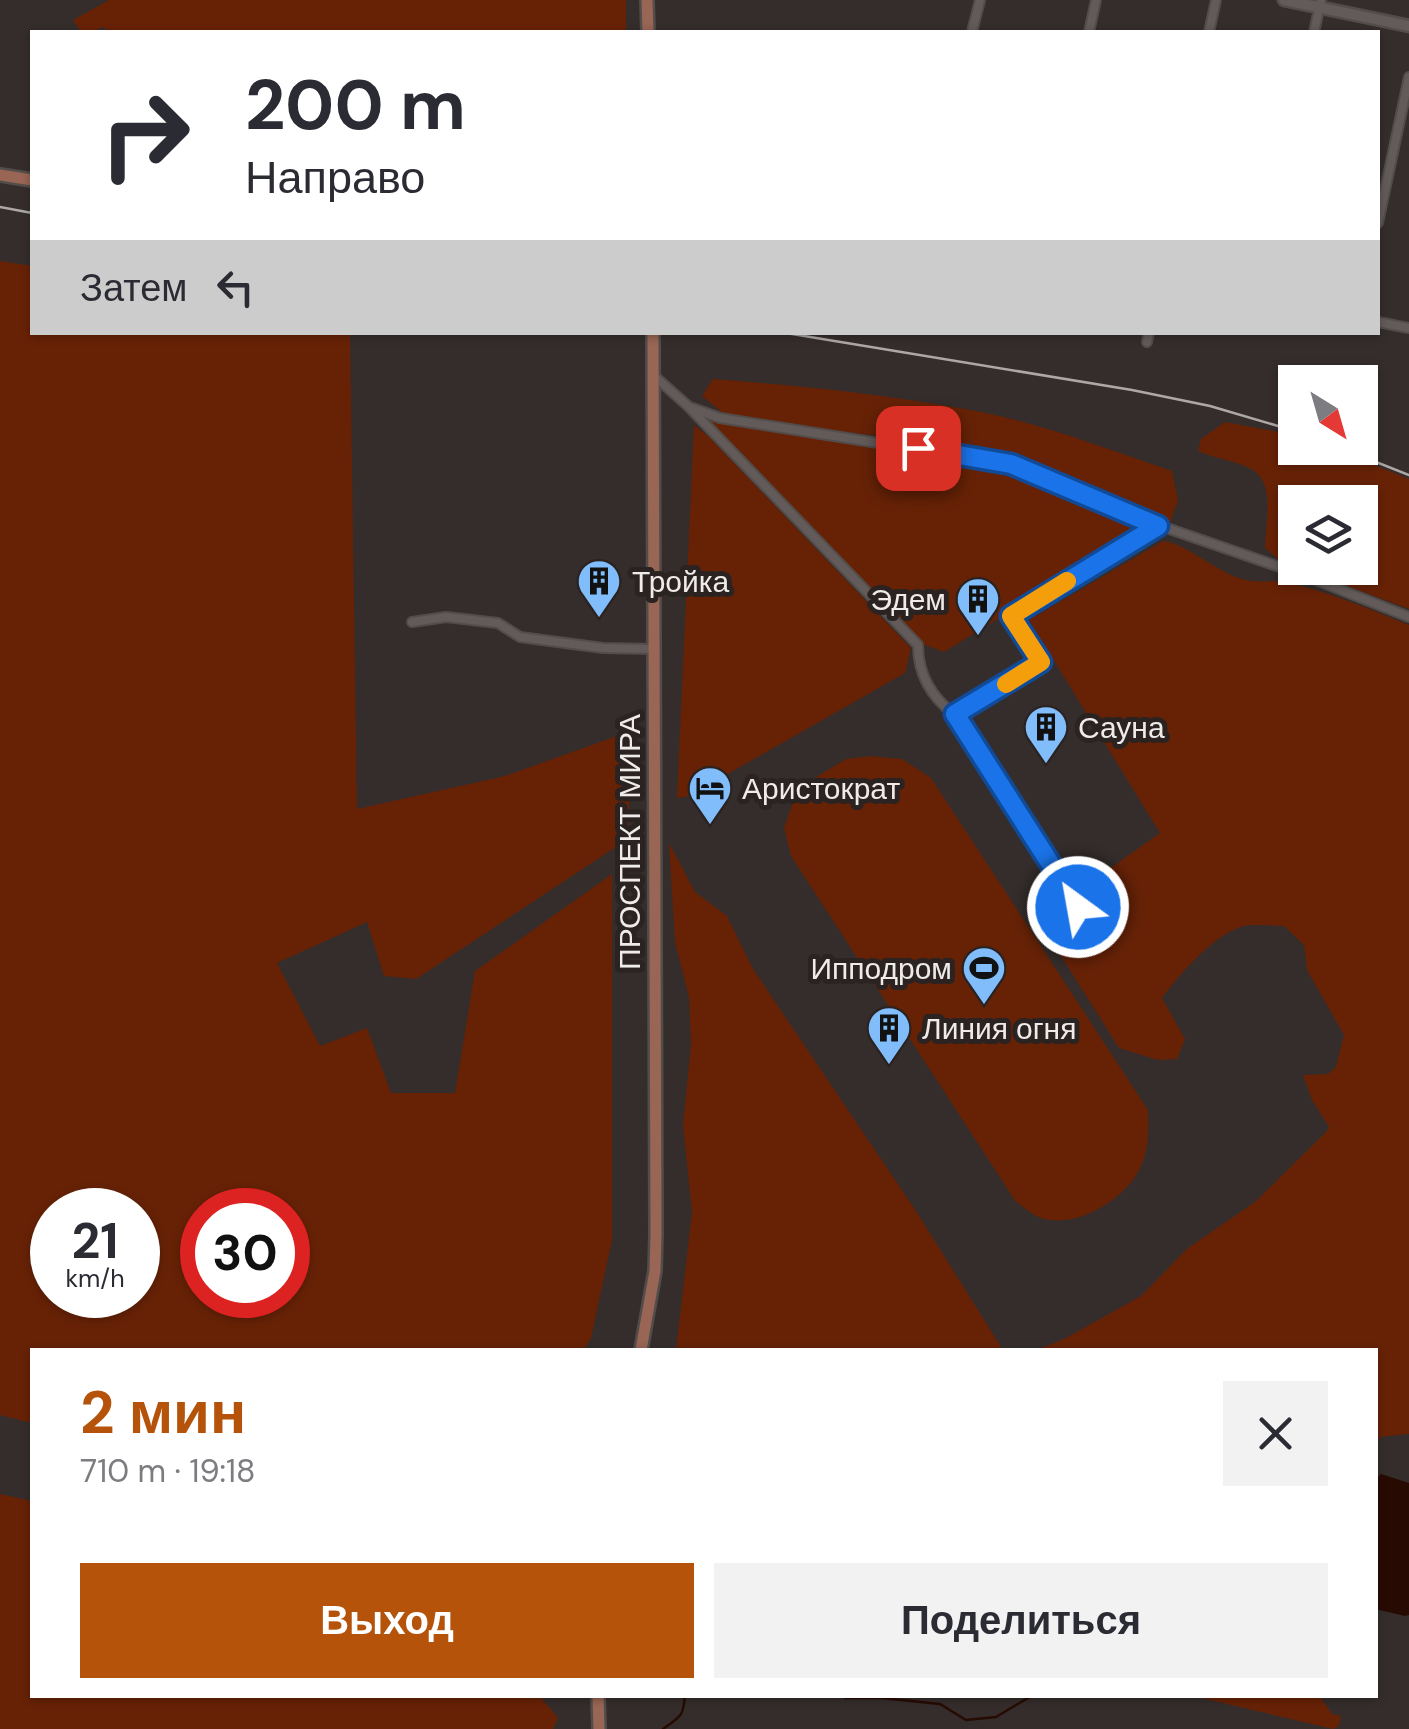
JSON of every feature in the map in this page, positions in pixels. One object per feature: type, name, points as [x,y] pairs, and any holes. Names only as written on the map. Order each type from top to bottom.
[{"type":"main road","points":[[648,0],[648,30]]},
{"type":"main road","points":[[0,175],[30,180]]},
{"type":"main road","name":"ПРОСПЕКТ МИРА","points":[[641,1348],[656,1234],[653,335]]},
{"type":"main road","points":[[598,1698],[599,1729]]},
{"type":"street","points":[[972,30],[980,0]]},
{"type":"street","points":[[1089,30],[1096,0]]},
{"type":"street","points":[[1209,30],[1216,0]]},
{"type":"street","points":[[1284,0],[1320,4],[1409,26]]},
{"type":"street","points":[[1314,30],[1320,4]]},
{"type":"street","points":[[1380,208],[1409,77]]},
{"type":"street","points":[[1380,322],[1409,328]]},
{"type":"street","points":[[652,374],[688,406],[918,645],[918,668],[938,702],[955,714],[1078,907]]},
{"type":"street","points":[[688,406],[720,418],[1011,464],[1158,526],[1306,576],[1409,617]]},
{"type":"street","points":[[955,714],[1041,662],[1011,616],[1158,526]]},
{"type":"street","points":[[412,622],[446,617],[498,623],[522,637],[603,648],[653,649]]},
{"type":"shaded area","points":[[109,0],[626,0],[626,30],[102,27],[80,30],[73,20]]},
{"type":"shaded area","points":[[0,261],[30,266],[30,335],[350,335],[357,809],[505,776],[631,731],[628,839],[416,979],[384,976],[367,922],[277,963],[320,1046],[367,1028],[391,1093],[455,1093],[475,971],[612,874],[612,1240],[591,1338],[585,1348],[30,1348],[30,1422],[0,1415]]},
{"type":"shaded area","points":[[713,379],[881,396],[1005,417],[1172,471],[1178,500],[1170,523],[1010,458],[948,450],[922,441],[729,418],[702,396]]},
{"type":"shaded area","points":[[704,419],[1011,467],[1151,525],[944,652],[920,643]]},
{"type":"shaded area","points":[[1225,422],[1278,432],[1278,465],[1374,465],[1409,479],[1409,609],[1345,585],[1378,585],[1378,485],[1278,485],[1278,559],[1265,548],[1267,495],[1260,477],[1248,467],[1198,451],[1201,439]]},
{"type":"shaded area","points":[[694,425],[911,648],[905,673],[689,796],[677,798]]},
{"type":"shaded area","points":[[1163,541],[1236,577],[1301,586],[1409,625],[1409,1434],[1378,1440],[1378,1348],[1042,1348],[1141,1296],[1188,1248],[1255,1202],[1329,1127],[1312,1100],[1303,1075],[1328,1074],[1336,1067],[1344,1035],[1307,970],[1304,945],[1284,926],[1249,925],[1233,930],[1198,956],[1169,989],[1162,998],[1185,1039],[1177,1059],[1158,1060],[1119,1048],[1051,940],[1102,908],[1088,884],[1160,833],[1029,620]]},
{"type":"shaded area","name":"Ипподром","points":[[846,759],[902,759],[931,778],[1148,1110],[1142,1165],[1120,1194],[1093,1212],[1049,1220],[1016,1202],[791,856],[784,828],[794,799],[810,781]]},
{"type":"shaded area","points":[[669,843],[695,892],[727,916],[753,969],[916,1211],[1002,1348],[676,1348],[692,1212],[683,1126],[691,1044],[689,997],[675,942]]},
{"type":"shaded area","points":[[1381,1474],[1409,1483],[1409,1615],[1405,1616],[1378,1610]]},
{"type":"shaded area","points":[[0,1494],[30,1501],[30,1698],[541,1698],[558,1718],[553,1729],[0,1729]]},
{"type":"shaded area","points":[[1202,1698],[1321,1698],[1332,1714],[1341,1716],[1339,1726],[1333,1729]]},
{"type":"waterway","points":[[663,1729],[680,1715],[685,1698]]},
{"type":"waterway","points":[[845,1698],[882,1698]]},
{"type":"waterway","points":[[882,1698],[940,1704],[966,1720],[996,1717],[1028,1698]]},
{"type":"railway","points":[[0,207],[30,213]]},
{"type":"railway","points":[[798,335],[1132,390],[1210,406],[1278,426]]},
{"type":"railway","points":[[1378,463],[1409,475]]},
{"type":"slow traffic","points":[[1006,684],[1041,662],[1011,616],[1067,581]]},
{"type":"place","name":"Тройка","points":[[599,619]]},
{"type":"place","name":"Эдем","points":[[978,637]]},
{"type":"place","name":"Сауна","points":[[1046,765]]},
{"type":"place","name":"Аристократ","points":[[710,826]]},
{"type":"place","name":"Ипподром","points":[[984,1006]]},
{"type":"place","name":"Линия огня","points":[[889,1066]]},
{"type":"route","points":[[918,448],[1011,464],[1158,526],[1011,616],[1041,662],[955,714],[1078,907]]}]
